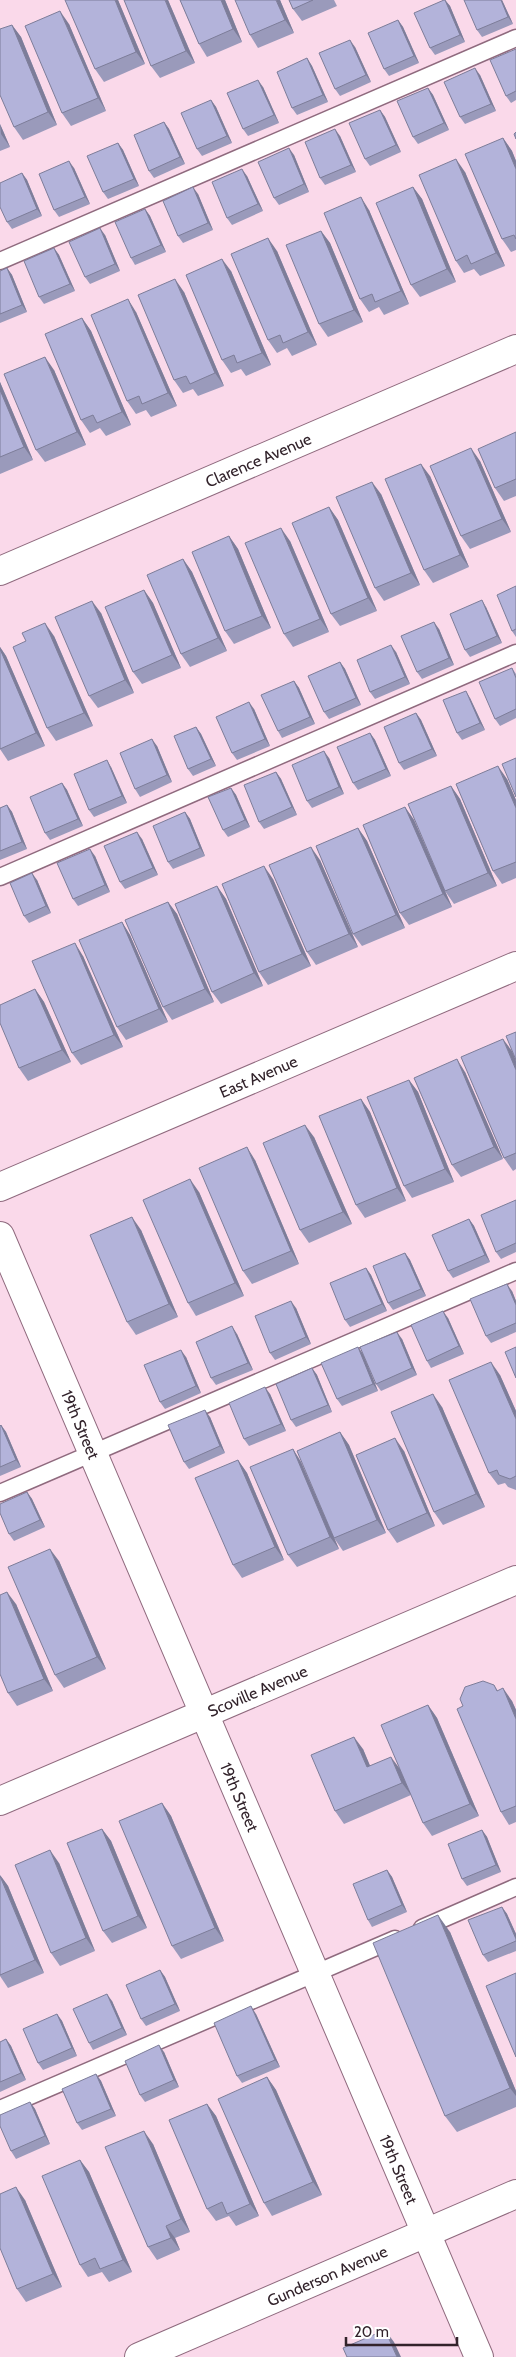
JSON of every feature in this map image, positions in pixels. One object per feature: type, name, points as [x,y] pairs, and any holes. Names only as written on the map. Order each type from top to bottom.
[{"type":"street","name":"Clarence Avenue","points":[[0,571],[516,349]]},
{"type":"street","name":"East Avenue","points":[[0,1187],[516,966]]},
{"type":"street","name":"19th Street","points":[[0,1236],[94,1452],[479,2357]]},
{"type":"street","name":"Scoville Avenue","points":[[0,1801],[516,1580]]},
{"type":"street","name":"Gunderson Avenue","points":[[139,2357],[516,2194]]},
{"type":"lane","points":[[0,261],[516,38]]},
{"type":"lane","points":[[0,878],[516,653]]},
{"type":"lane","points":[[0,1493],[516,1271]]},
{"type":"lane","points":[[0,2109],[516,1887]]},
{"type":"building","points":[[65,0],[115,0],[136,52],[95,69]]},
{"type":"building","points":[[124,0],[165,0],[186,51],[151,66]]},
{"type":"building","points":[[180,0],[221,0],[233,29],[199,44]]},
{"type":"building","points":[[235,0],[276,0],[285,20],[250,35]]},
{"type":"building","points":[[289,0],[313,0],[293,9]]},
{"type":"building","points":[[444,0],[460,35],[430,48],[414,13]]},
{"type":"building","points":[[464,0],[501,0],[508,17],[477,30]]},
{"type":"building","points":[[60,11],[98,98],[62,113],[25,26]]},
{"type":"building","points":[[398,20],[414,56],[384,69],[368,33]]},
{"type":"building","points":[[12,25],[48,112],[14,127],[0,95],[0,29]]},
{"type":"building","points":[[350,40],[366,75],[335,89],[319,53]]},
{"type":"building","points":[[516,49],[516,91],[506,96],[490,60]]},
{"type":"building","points":[[307,58],[323,95],[292,108],[277,72]]},
{"type":"building","points":[[475,68],[491,104],[460,117],[444,82]]},
{"type":"building","points":[[258,80],[274,115],[243,129],[227,93]]},
{"type":"building","points":[[428,88],[444,123],[413,137],[397,101]]},
{"type":"building","points":[[211,100],[227,136],[197,149],[181,113]]},
{"type":"building","points":[[380,110],[396,145],[365,159],[349,123]]},
{"type":"building","points":[[164,122],[180,157],[149,171],[134,135]]},
{"type":"building","points":[[335,129],[351,165],[320,178],[305,142]]},
{"type":"building","points":[[503,138],[516,169],[516,239],[514,235],[502,239],[465,154]]},
{"type":"building","points":[[118,143],[134,179],[103,192],[87,156]]},
{"type":"building","points":[[289,148],[304,184],[274,198],[258,162]]},
{"type":"building","points":[[456,159],[496,253],[471,264],[467,255],[456,261],[419,175]]},
{"type":"building","points":[[69,161],[85,197],[54,210],[39,174]]},
{"type":"building","points":[[242,169],[258,204],[227,218],[212,182]]},
{"type":"building","points":[[22,173],[37,209],[7,222],[0,207],[0,183]]},
{"type":"building","points":[[193,187],[208,223],[178,236],[163,201]]},
{"type":"building","points":[[413,187],[447,269],[411,285],[376,203]]},
{"type":"building","points":[[361,197],[401,291],[375,302],[372,294],[360,299],[324,213]]},
{"type":"building","points":[[145,209],[161,245],[131,258],[115,222]]},
{"type":"building","points":[[100,228],[115,264],[85,277],[69,242]]},
{"type":"building","points":[[321,231],[354,310],[319,324],[286,245]]},
{"type":"building","points":[[268,238],[308,332],[283,343],[280,335],[268,340],[231,254]]},
{"type":"building","points":[[54,248],[70,284],[39,297],[24,261]]},
{"type":"building","points":[[222,259],[262,353],[237,363],[234,355],[222,360],[186,275]]},
{"type":"building","points":[[7,268],[22,305],[0,314],[0,271]]},
{"type":"building","points":[[175,279],[215,373],[190,384],[186,376],[174,380],[138,295]]},
{"type":"building","points":[[128,299],[168,393],[142,404],[139,396],[127,401],[91,315]]},
{"type":"building","points":[[82,318],[122,412],[97,423],[93,415],[81,420],[45,334]]},
{"type":"building","points":[[45,357],[77,432],[36,450],[4,374]]},
{"type":"building","points":[[0,390],[24,447],[0,457]]},
{"type":"building","points":[[516,432],[516,479],[495,488],[478,449]]},
{"type":"building","points":[[471,448],[502,519],[461,536],[430,466]]},
{"type":"building","points":[[421,464],[460,555],[424,570],[385,479]]},
{"type":"building","points":[[372,482],[411,573],[375,588],[336,497]]},
{"type":"building","points":[[329,507],[368,598],[331,614],[292,523]]},
{"type":"building","points":[[281,528],[320,619],[284,634],[245,543]]},
{"type":"building","points":[[229,536],[262,616],[225,631],[192,552]]},
{"type":"building","points":[[183,559],[218,638],[181,654],[147,575]]},
{"type":"building","points":[[516,586],[516,629],[512,631],[497,595]]},
{"type":"building","points":[[144,590],[172,655],[133,672],[105,607]]},
{"type":"building","points":[[482,600],[497,636],[465,650],[450,614]]},
{"type":"building","points":[[92,601],[125,680],[89,696],[55,617]]},
{"type":"building","points":[[434,622],[449,658],[417,672],[401,636]]},
{"type":"building","points":[[45,623],[84,713],[47,728],[13,647],[26,641],[22,633]]},
{"type":"building","points":[[391,645],[405,677],[370,692],[357,660]]},
{"type":"building","points":[[0,649],[36,733],[0,749]]},
{"type":"building","points":[[340,662],[356,698],[324,712],[308,676]]},
{"type":"building","points":[[512,668],[516,678],[516,709],[495,719],[479,682]]},
{"type":"building","points":[[294,681],[310,717],[278,731],[261,695]]},
{"type":"building","points":[[466,691],[480,723],[457,733],[443,700]]},
{"type":"building","points":[[249,702],[265,739],[232,753],[216,717]]},
{"type":"building","points":[[416,713],[432,749],[399,763],[384,727]]},
{"type":"building","points":[[196,727],[211,759],[188,769],[174,736]]},
{"type":"building","points":[[370,733],[386,769],[353,783],[337,747]]},
{"type":"building","points":[[152,739],[167,775],[135,789],[120,753]]},
{"type":"building","points":[[324,751],[339,787],[307,801],[292,765]]},
{"type":"building","points":[[516,758],[516,797],[502,764]]},
{"type":"building","points":[[107,760],[122,796],[89,810],[74,774]]},
{"type":"building","points":[[498,766],[516,808],[516,862],[493,871],[456,784]]},
{"type":"building","points":[[276,772],[292,807],[259,822],[244,785]]},
{"type":"building","points":[[62,783],[78,819],[45,833],[30,797]]},
{"type":"building","points":[[451,786],[488,873],[445,891],[408,804]]},
{"type":"building","points":[[231,788],[245,820],[223,830],[208,797]]},
{"type":"building","points":[[7,805],[22,842],[0,851],[0,808]]},
{"type":"building","points":[[405,807],[443,894],[400,913],[363,825]]},
{"type":"building","points":[[185,812],[200,848],[168,862],[153,826]]},
{"type":"building","points":[[358,828],[396,915],[353,934],[316,846]]},
{"type":"building","points":[[137,832],[153,868],[120,882],[104,846]]},
{"type":"building","points":[[311,847],[349,934],[307,952],[269,865]]},
{"type":"building","points":[[90,849],[105,885],[73,899],[57,863]]},
{"type":"building","points":[[264,866],[302,954],[259,972],[222,884]]},
{"type":"building","points":[[32,873],[46,906],[24,916],[10,883]]},
{"type":"building","points":[[217,886],[254,973],[212,992],[175,904]]},
{"type":"building","points":[[168,902],[205,989],[163,1007],[125,920]]},
{"type":"building","points":[[122,922],[159,1009],[117,1027],[79,940]]},
{"type":"building","points":[[75,943],[114,1035],[72,1053],[32,961]]},
{"type":"building","points":[[35,989],[62,1050],[19,1068],[0,1023],[0,1005]]},
{"type":"building","points":[[516,1032],[516,1060],[506,1036]]},
{"type":"building","points":[[503,1039],[516,1070],[516,1153],[504,1158],[461,1057]]},
{"type":"building","points":[[457,1059],[494,1147],[452,1165],[414,1078]]},
{"type":"building","points":[[409,1080],[445,1169],[404,1186],[367,1097]]},
{"type":"building","points":[[361,1099],[397,1188],[356,1205],[319,1116]]},
{"type":"building","points":[[305,1125],[343,1212],[300,1230],[263,1143]]},
{"type":"building","points":[[247,1147],[291,1251],[243,1271],[199,1168]]},
{"type":"building","points":[[190,1179],[235,1283],[188,1303],[143,1200]]},
{"type":"building","points":[[516,1200],[516,1243],[496,1252],[481,1215]]},
{"type":"building","points":[[132,1217],[169,1304],[127,1322],[90,1235]]},
{"type":"building","points":[[469,1219],[485,1255],[448,1271],[432,1235]]},
{"type":"building","points":[[405,1253],[421,1289],[388,1303],[373,1266]]},
{"type":"building","points":[[366,1268],[382,1304],[345,1320],[330,1283]]},
{"type":"building","points":[[507,1284],[516,1305],[516,1323],[486,1336],[470,1299]]},
{"type":"building","points":[[291,1301],[306,1337],[270,1353],[255,1316]]},
{"type":"building","points":[[443,1311],[459,1346],[427,1361],[411,1325]]},
{"type":"building","points":[[232,1326],[248,1363],[211,1378],[196,1342]]},
{"type":"building","points":[[397,1332],[412,1368],[376,1384],[360,1347]]},
{"type":"building","points":[[358,1347],[373,1384],[337,1399],[321,1363]]},
{"type":"building","points":[[516,1347],[516,1378],[505,1352]]},
{"type":"building","points":[[181,1350],[196,1386],[160,1402],[144,1365]]},
{"type":"building","points":[[491,1362],[516,1419],[516,1476],[510,1479],[499,1475],[497,1470],[489,1473],[449,1380]]},
{"type":"building","points":[[312,1368],[328,1405],[291,1420],[276,1384]]},
{"type":"building","points":[[265,1387],[281,1424],[244,1439],[229,1403]]},
{"type":"building","points":[[433,1394],[476,1494],[434,1512],[391,1412]]},
{"type":"building","points":[[205,1410],[220,1446],[184,1462],[168,1425]]},
{"type":"building","points":[[0,1426],[16,1460],[0,1467]]},
{"type":"building","points":[[340,1432],[377,1520],[334,1538],[297,1451]]},
{"type":"building","points":[[395,1438],[427,1513],[388,1530],[356,1455]]},
{"type":"building","points":[[293,1449],[330,1537],[288,1555],[250,1467]]},
{"type":"building","points":[[238,1460],[275,1547],[233,1565],[195,1478]]},
{"type":"building","points":[[27,1492],[40,1520],[9,1534],[0,1513],[0,1504]]},
{"type":"building","points":[[50,1549],[97,1657],[55,1675],[8,1567]]},
{"type":"building","points":[[7,1592],[44,1679],[8,1693],[0,1674],[0,1595]]},
{"type":"building","points":[[483,1681],[494,1685],[497,1691],[503,1688],[516,1719],[516,1806],[501,1812],[457,1709],[463,1706],[460,1699],[465,1687]]},
{"type":"building","points":[[428,1705],[470,1804],[423,1823],[381,1725]]},
{"type":"building","points":[[354,1737],[367,1767],[391,1757],[402,1783],[335,1811],[311,1755]]},
{"type":"building","points":[[162,1803],[215,1928],[172,1946],[119,1821]]},
{"type":"building","points":[[102,1829],[138,1916],[103,1931],[67,1843]]},
{"type":"building","points":[[482,1830],[496,1865],[462,1879],[448,1844]]},
{"type":"building","points":[[50,1850],[86,1938],[51,1953],[15,1865]]},
{"type":"building","points":[[387,1870],[402,1905],[368,1920],[353,1884]]},
{"type":"building","points":[[0,1876],[35,1960],[0,1975]]},
{"type":"building","points":[[502,1907],[516,1941],[483,1955],[468,1920]]},
{"type":"building","points":[[438,1915],[510,2088],[445,2116],[373,1943]]},
{"type":"building","points":[[160,1970],[175,2004],[141,2019],[126,1985]]},
{"type":"building","points":[[516,1973],[516,2057],[486,1986]]},
{"type":"building","points":[[107,1994],[122,2028],[89,2043],[73,2009]]},
{"type":"building","points":[[251,2006],[275,2060],[237,2076],[214,2023]]},
{"type":"building","points":[[57,2014],[72,2048],[38,2063],[23,2029]]},
{"type":"building","points":[[6,2039],[21,2073],[0,2082],[0,2042]]},
{"type":"building","points":[[159,2045],[174,2080],[140,2095],[125,2061]]},
{"type":"building","points":[[96,2074],[111,2109],[77,2123],[62,2089]]},
{"type":"building","points":[[267,2077],[313,2182],[264,2203],[218,2099]]},
{"type":"building","points":[[30,2102],[45,2136],[11,2151],[0,2126],[0,2115]]},
{"type":"building","points":[[207,2104],[250,2204],[227,2214],[222,2202],[207,2209],[169,2120]]},
{"type":"building","points":[[144,2131],[181,2219],[166,2226],[171,2238],[148,2247],[105,2147]]},
{"type":"building","points":[[80,2160],[123,2260],[100,2269],[95,2258],[80,2265],[42,2176]]},
{"type":"building","points":[[16,2187],[53,2274],[17,2289],[0,2248],[0,2194]]},
{"type":"building","points":[[385,2330],[397,2357],[347,2357],[343,2348]]}]
